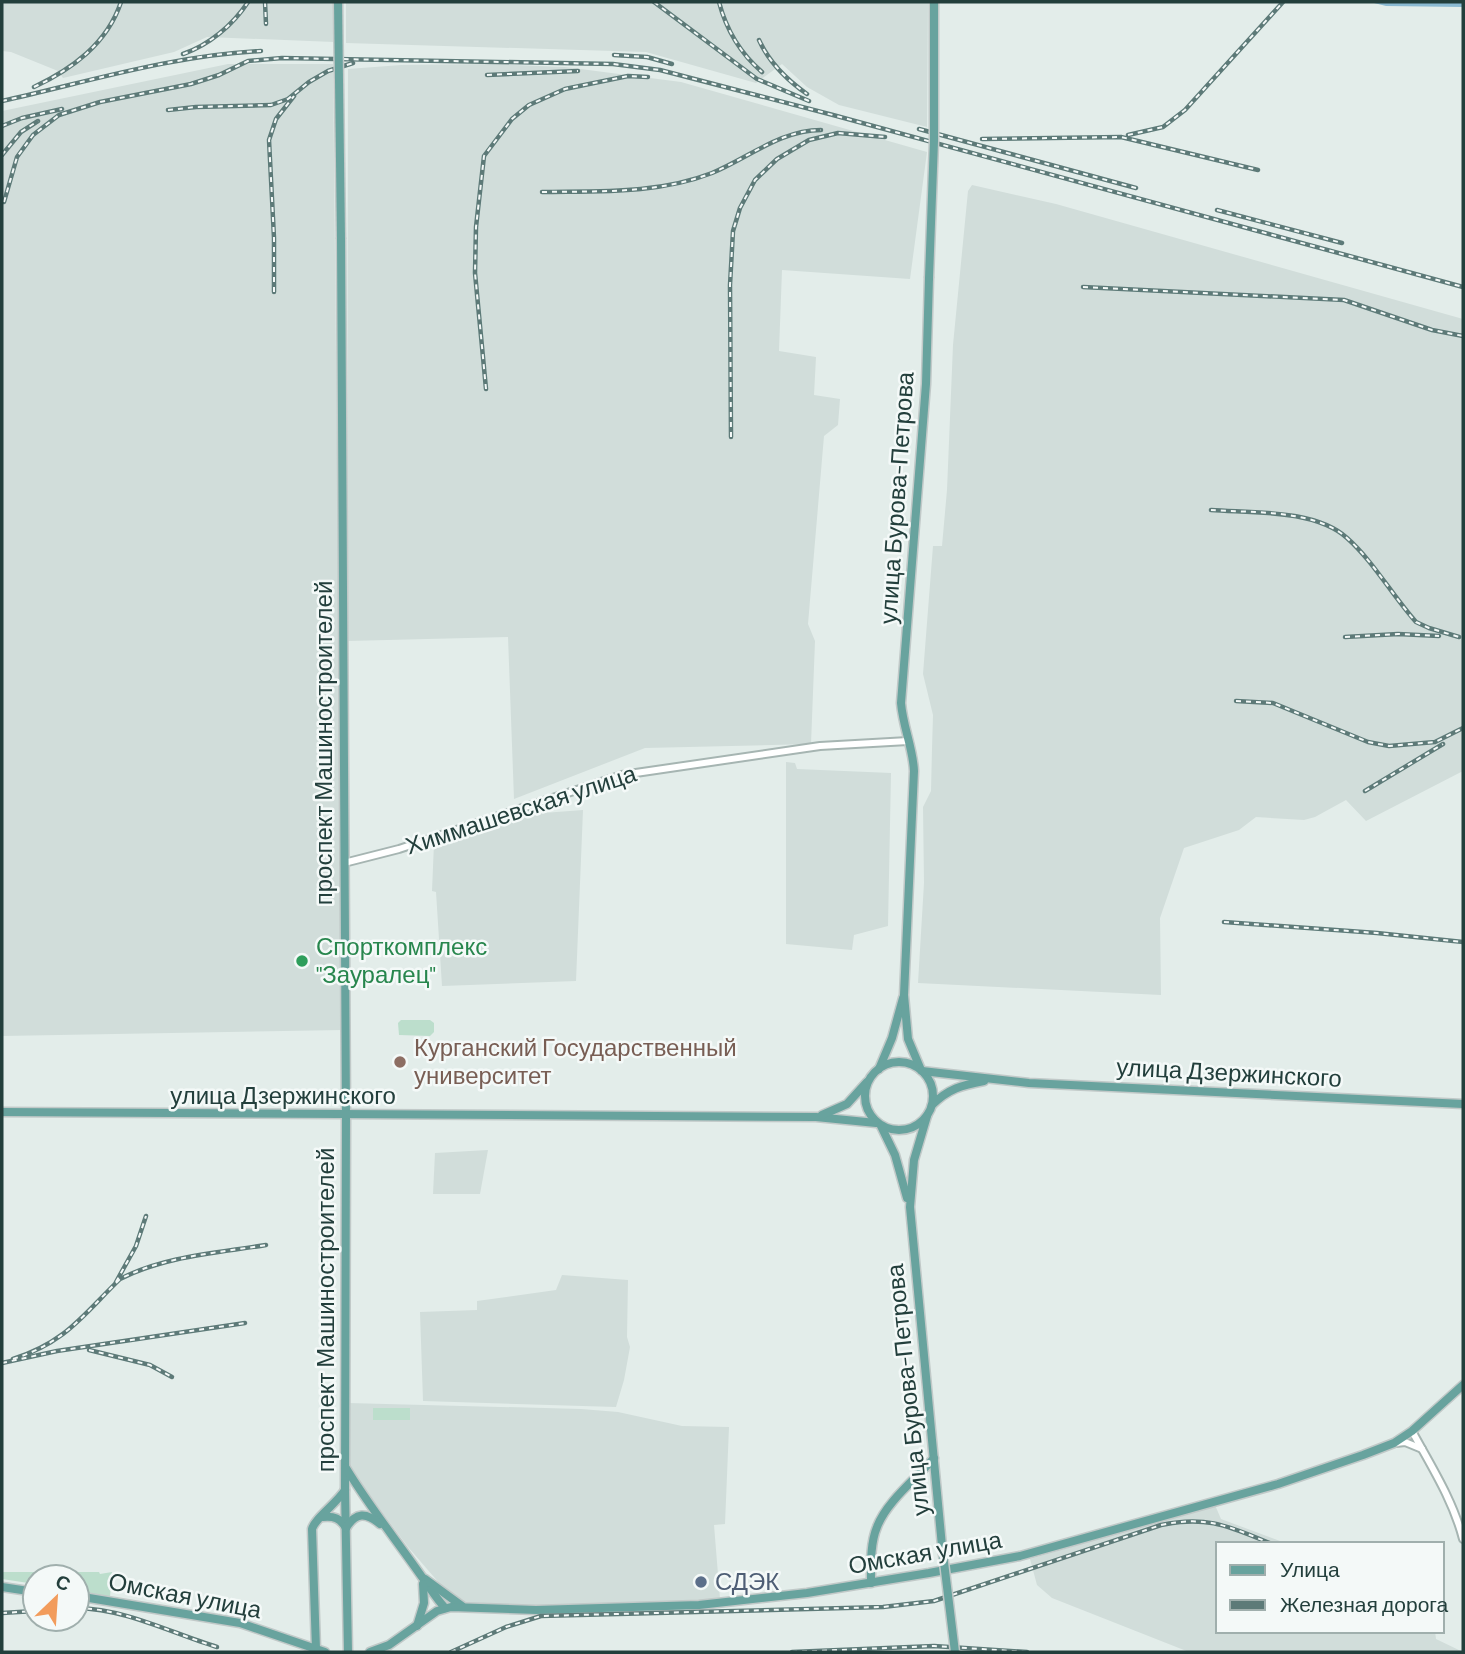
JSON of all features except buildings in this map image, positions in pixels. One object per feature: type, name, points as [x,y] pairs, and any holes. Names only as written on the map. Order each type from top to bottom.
[{"type":"main road","name":"проспект Машиностроителей","points":[[338,2],[348,1652]]},
{"type":"main road","name":"улица Бурова-Петрова","points":[[921,1070],[908,1039],[904,995],[914,757],[903,722],[902,686],[926,384],[934,141],[934,2]]},
{"type":"main road","name":"улица Бурова-Петрова","points":[[879,1069],[892,1038],[904,995]]},
{"type":"main road","points":[[902,1062],[921,1070],[930,1082],[933,1094],[927,1116],[918,1124],[904,1130],[878,1124],[865,1100],[871,1077],[890,1063],[902,1062]]},
{"type":"main road","name":"улица Дзержинского","points":[[921,1070],[994,1079],[1463,1104]]},
{"type":"main road","name":"улица Дзержинского","points":[[816,1117],[847,1104],[871,1077]]},
{"type":"main road","name":"улица Дзержинского","points":[[932,1105],[959,1086],[994,1079]]},
{"type":"main road","name":"улица Дзержинского","points":[[2,1112],[816,1117],[878,1124]]},
{"type":"main road","name":"улица Бурова-Петрова","points":[[927,1116],[914,1160],[910,1207],[942,1546],[955,1652]]},
{"type":"main road","name":"улица Бурова-Петрова","points":[[878,1124],[895,1155],[910,1207]]},
{"type":"main road","name":"Омская улица","points":[[370,1652],[388,1645],[430,1615],[445,1608],[462,1606],[536,1610],[687,1605],[789,1595],[871,1583],[1020,1556],[1279,1483],[1394,1443],[1412,1431],[1463,1385]]},
{"type":"main road","points":[[871,1583],[873,1543],[879,1523],[896,1499],[934,1458]]},
{"type":"main road","points":[[345,1467],[386,1529],[423,1577],[431,1593],[445,1608]]},
{"type":"main road","points":[[918,1476],[936,1476]]},
{"type":"main road","points":[[321,1650],[313,1529],[314,1523],[337,1502],[345,1490]]},
{"type":"main road","points":[[320,1517],[332,1516],[343,1522],[346,1528],[353,1518],[362,1514],[370,1516],[386,1529]]},
{"type":"main road","points":[[423,1577],[462,1606]]},
{"type":"main road","points":[[416,1627],[424,1603],[423,1577]]},
{"type":"main road","points":[[2,1587],[21,1590]]},
{"type":"main road","name":"Омская улица","points":[[91,1598],[240,1623],[321,1650]]},
{"type":"street","name":"Химмашевская улица","points":[[344,863],[399,849],[622,775],[820,746],[908,741]]},
{"type":"street","points":[[1412,1431],[1456,1513],[1463,1539]]},
{"type":"street","points":[[1394,1443],[1405,1443],[1422,1449]]},
{"type":"shaded area","points":[[2,2],[333,2],[334,42],[207,37],[174,52],[63,78],[58,71],[2,51]]},
{"type":"shaded area","points":[[346,2],[928,2],[927,127],[839,105],[807,87],[782,64],[756,83],[646,52],[346,43]]},
{"type":"shaded area","points":[[228,64],[333,64],[343,1030],[2,1036],[2,111]]},
{"type":"shaded area","points":[[401,65],[565,67],[681,82],[927,152],[910,279],[782,270],[779,351],[816,357],[814,395],[840,399],[838,425],[824,436],[808,624],[815,641],[811,744],[645,748],[514,799],[508,637],[347,641],[348,69]]},
{"type":"shaded area","points":[[972,185],[1056,204],[1463,319],[1463,771],[1366,821],[1346,800],[1304,820],[1256,817],[1239,830],[1184,848],[1160,918],[1161,995],[918,983],[924,883],[923,807],[931,791],[933,715],[923,674],[933,546],[942,546],[953,345],[968,191]]},
{"type":"shaded area","points":[[786,762],[795,763],[797,769],[891,773],[888,926],[854,935],[852,950],[786,944]]},
{"type":"shaded area","points":[[583,810],[576,981],[442,986],[436,892],[432,891],[434,843],[530,814]]},
{"type":"shaded area","points":[[488,1150],[480,1194],[433,1194],[435,1153]]},
{"type":"shaded area","points":[[562,1275],[628,1280],[627,1337],[630,1347],[616,1407],[423,1401],[420,1312],[477,1310],[477,1301],[556,1290]]},
{"type":"shaded area","points":[[348,1403],[581,1409],[618,1412],[682,1426],[729,1427],[725,1524],[714,1525],[720,1599],[697,1604],[514,1607],[462,1602],[446,1591],[408,1547],[348,1467]]},
{"type":"shaded area","points":[[1215,1505],[1221,1519],[1283,1542],[1216,1542],[1216,1633],[1435,1633],[1436,1639],[1463,1652],[1189,1652],[1052,1598],[1037,1585],[1030,1559]]},
{"type":"green space","points":[[401,1020],[430,1020],[434,1023],[434,1032],[430,1036],[399,1035],[398,1023]]},
{"type":"green space","points":[[373,1408],[410,1408],[410,1420],[373,1420]]},
{"type":"green space","points":[[2,1572],[21,1572],[21,1582],[2,1579]]},
{"type":"green space","points":[[91,1572],[112,1572],[110,1597],[91,1594]]},
{"type":"water","points":[[1463,2],[1463,7],[1386,6],[1374,3]]},
{"type":"railway","points":[[34,87],[62,72],[86,54],[107,30],[121,2]]},
{"type":"railway","points":[[183,54],[220,33],[248,2]]},
{"type":"railway","points":[[265,2],[266,24]]},
{"type":"railway","points":[[654,2],[757,79],[809,101]]},
{"type":"railway","points":[[719,2],[735,40],[762,72]]},
{"type":"railway","points":[[1128,135],[1163,127],[1185,110],[1283,2]]},
{"type":"railway","points":[[759,40],[779,70],[807,94]]},
{"type":"railway","points":[[2,101],[163,64],[261,51]]},
{"type":"railway","points":[[614,55],[647,57],[672,64]]},
{"type":"railway","points":[[4,202],[17,157],[33,135],[59,115],[100,102],[191,84],[219,75],[248,61],[282,58],[613,64],[660,70],[833,115],[1463,287]]},
{"type":"railway","points":[[168,110],[271,105],[288,99],[328,71],[353,63]]},
{"type":"railway","points":[[487,75],[578,71]]},
{"type":"railway","points":[[486,389],[475,273],[476,227],[484,156],[512,119],[529,105],[565,89],[628,76],[648,77]]},
{"type":"railway","points":[[274,292],[269,140],[276,119],[294,96]]},
{"type":"railway","points":[[2,126],[22,118],[62,109]]},
{"type":"railway","points":[[2,155],[21,132],[38,121]]},
{"type":"railway","points":[[919,129],[1136,188]]},
{"type":"railway","points":[[542,192],[628,190],[671,185],[712,173],[778,140],[806,131],[821,130]]},
{"type":"railway","points":[[731,437],[730,285],[733,231],[740,208],[755,180],[777,159],[809,140],[838,133],[885,137]]},
{"type":"railway","points":[[982,139],[1121,137],[1258,170]]},
{"type":"railway","points":[[1217,210],[1342,243]]},
{"type":"railway","points":[[1083,287],[1344,300],[1432,330],[1463,336]]},
{"type":"railway","points":[[1211,510],[1282,514],[1301,517],[1334,529],[1365,557],[1416,622],[1459,637]]},
{"type":"railway","points":[[1345,637],[1398,634],[1439,636]]},
{"type":"railway","points":[[1236,701],[1273,703],[1368,742],[1389,746],[1435,742],[1463,728]]},
{"type":"railway","points":[[1365,791],[1443,744]]},
{"type":"railway","points":[[1224,922],[1463,942]]},
{"type":"railway","points":[[116,1282],[136,1246],[146,1216]]},
{"type":"railway","points":[[13,1359],[47,1345],[60,1336],[120,1279],[137,1271],[173,1260],[266,1245]]},
{"type":"railway","points":[[2,1363],[57,1351],[245,1323]]},
{"type":"railway","points":[[89,1350],[150,1365],[172,1377]]},
{"type":"railway","points":[[451,1652],[506,1627],[541,1616],[883,1607],[934,1601],[1161,1525],[1178,1522],[1218,1524],[1267,1542]]},
{"type":"railway","points":[[91,1609],[131,1617],[217,1647]]},
{"type":"railway","points":[[2,1613],[21,1612]]},
{"type":"railway","points":[[792,1652],[934,1646],[1027,1652]]},
{"type":"place","name":"Спорткомплекс \"Зауралец\"","points":[[302,961]]},
{"type":"place","name":"Курганский Государственный университет","points":[[400,1062]]},
{"type":"place","name":"СДЭК","points":[[701,1582]]}]
